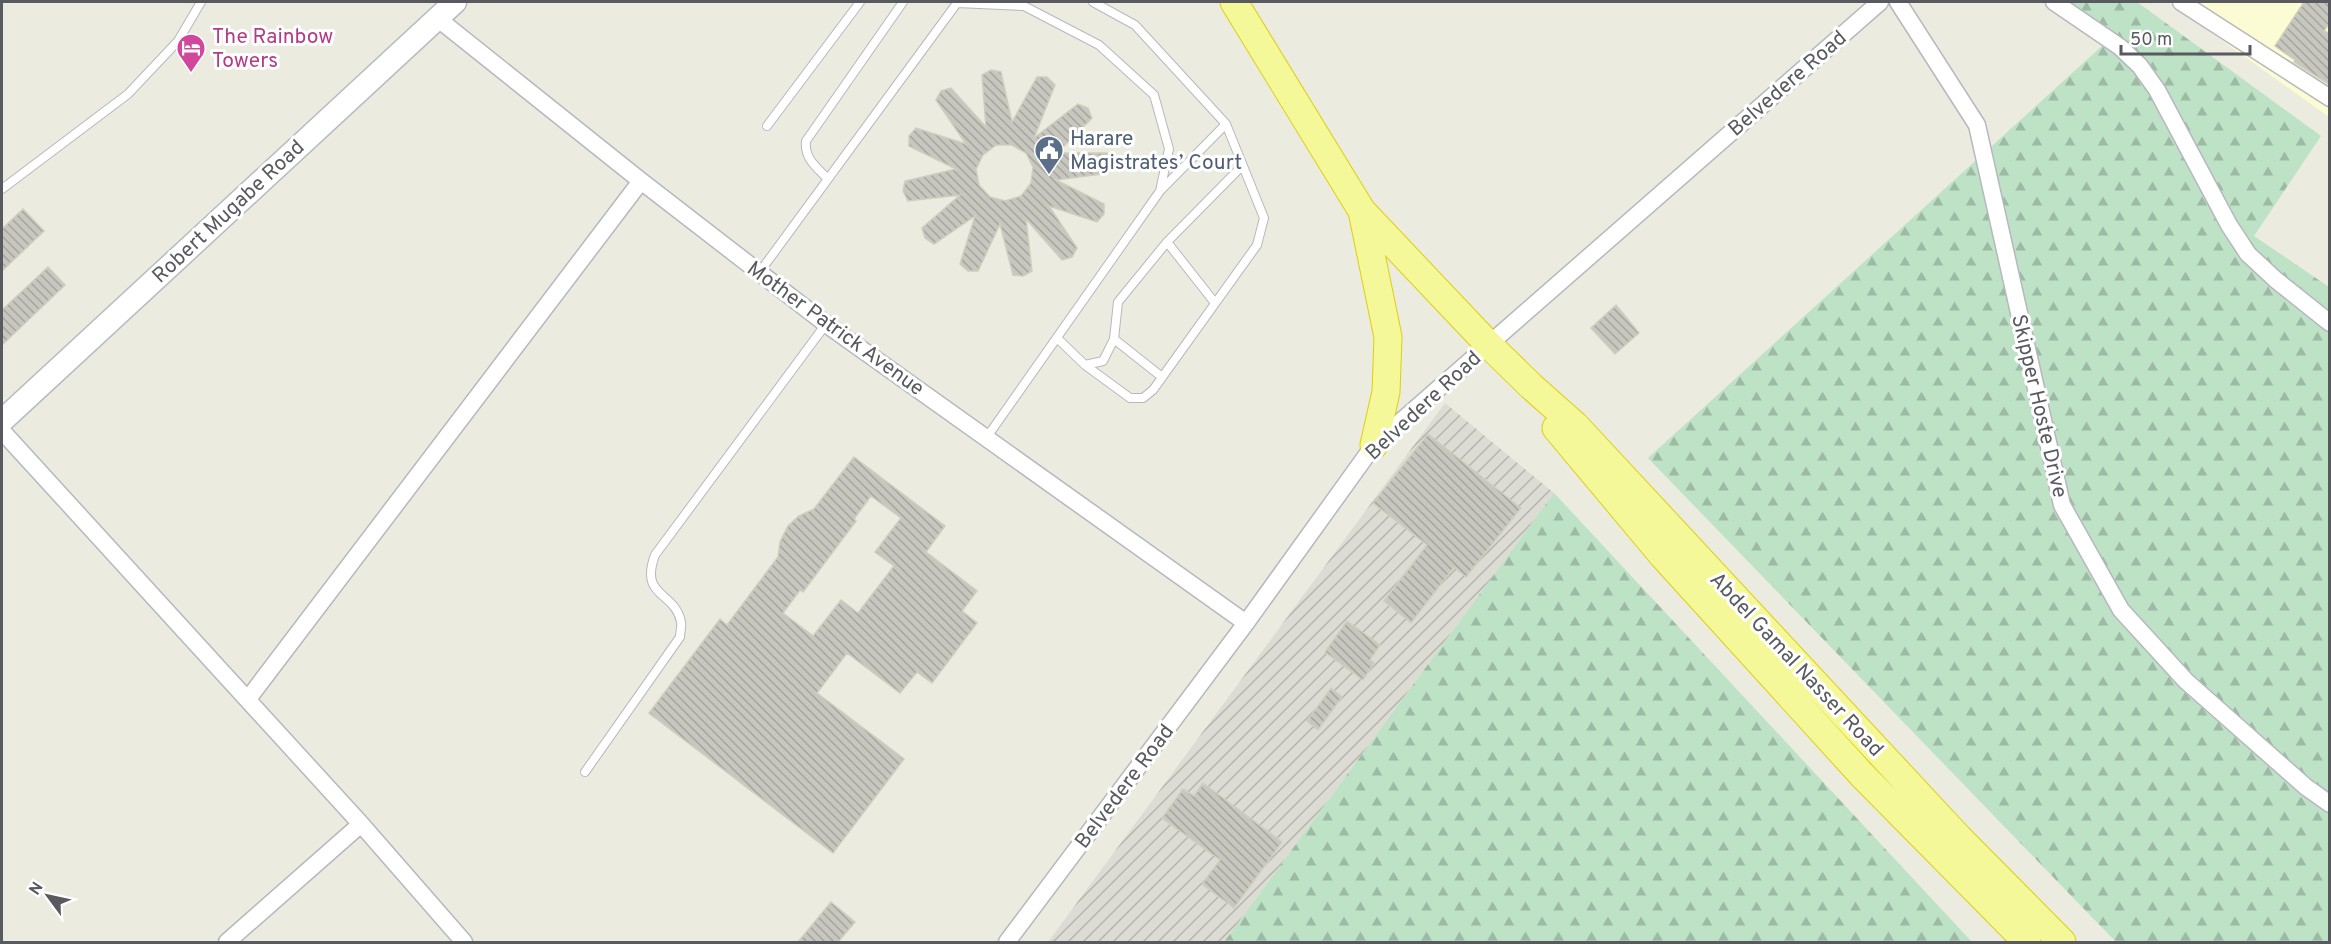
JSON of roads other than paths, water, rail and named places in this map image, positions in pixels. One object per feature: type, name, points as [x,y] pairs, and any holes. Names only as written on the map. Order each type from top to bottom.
[{"type":"highway","name":"Abdel Gamal Nasser Road","points":[[1234,2],[1362,211],[1488,344],[1575,425],[1952,829],[2062,942]]},
{"type":"highway","points":[[1362,211],[1388,337],[1386,392],[1374,445]]},
{"type":"highway","name":"Abdel Gamal Nasser Road","points":[[1531,386],[1563,439],[1663,556],[1862,775],[2027,942]]},
{"type":"main road","name":"Robert Mugabe Road","points":[[2,421],[455,2]]},
{"type":"street","name":"Belvedere Road","points":[[1007,942],[1246,623],[1374,445],[1880,2]]},
{"type":"street","name":"Skipper Hoste Drive","points":[[1898,2],[1977,125],[2062,505],[2121,610],[2186,681],[2306,787],[2330,804]]},
{"type":"street","points":[[2054,2],[2120,47],[2140,66],[2157,90],[2229,225],[2248,254],[2276,280],[2330,323]]},
{"type":"street","points":[[2181,2],[2330,98]]},
{"type":"street","name":"Mother Patrick Avenue","points":[[437,18],[641,181],[826,324],[1246,623]]},
{"type":"street","points":[[248,699],[641,181]]},
{"type":"street","points":[[2,431],[362,824],[464,942]]},
{"type":"street","points":[[227,942],[362,824]]},
{"type":"lane","points":[[2,189],[128,93],[178,41],[201,2]]},
{"type":"lane","points":[[767,126],[860,2]]},
{"type":"lane","points":[[827,178],[808,158],[805,150],[806,141],[903,2]]},
{"type":"lane","points":[[759,273],[958,2],[1024,6],[1099,45],[1154,95],[1169,149],[1160,191]]},
{"type":"lane","points":[[1058,339],[1085,364],[1130,398],[1143,398],[1153,390],[1257,245],[1264,218],[1226,124],[1135,25],[1093,2]]},
{"type":"lane","points":[[987,437],[1160,191],[1226,124]]},
{"type":"lane","points":[[1085,364],[1103,361],[1114,339],[1118,302],[1167,242],[1242,166]]},
{"type":"lane","points":[[1167,242],[1215,303]]},
{"type":"lane","points":[[585,772],[680,637],[681,623],[677,612],[651,583],[650,569],[655,555],[826,324]]},
{"type":"lane","points":[[1114,339],[1162,377]]},
{"type":"place","name":"The Rainbow Towers","points":[[191,74]]},
{"type":"place","name":"Harare Magistrates’ Court","points":[[1049,176]]}]
